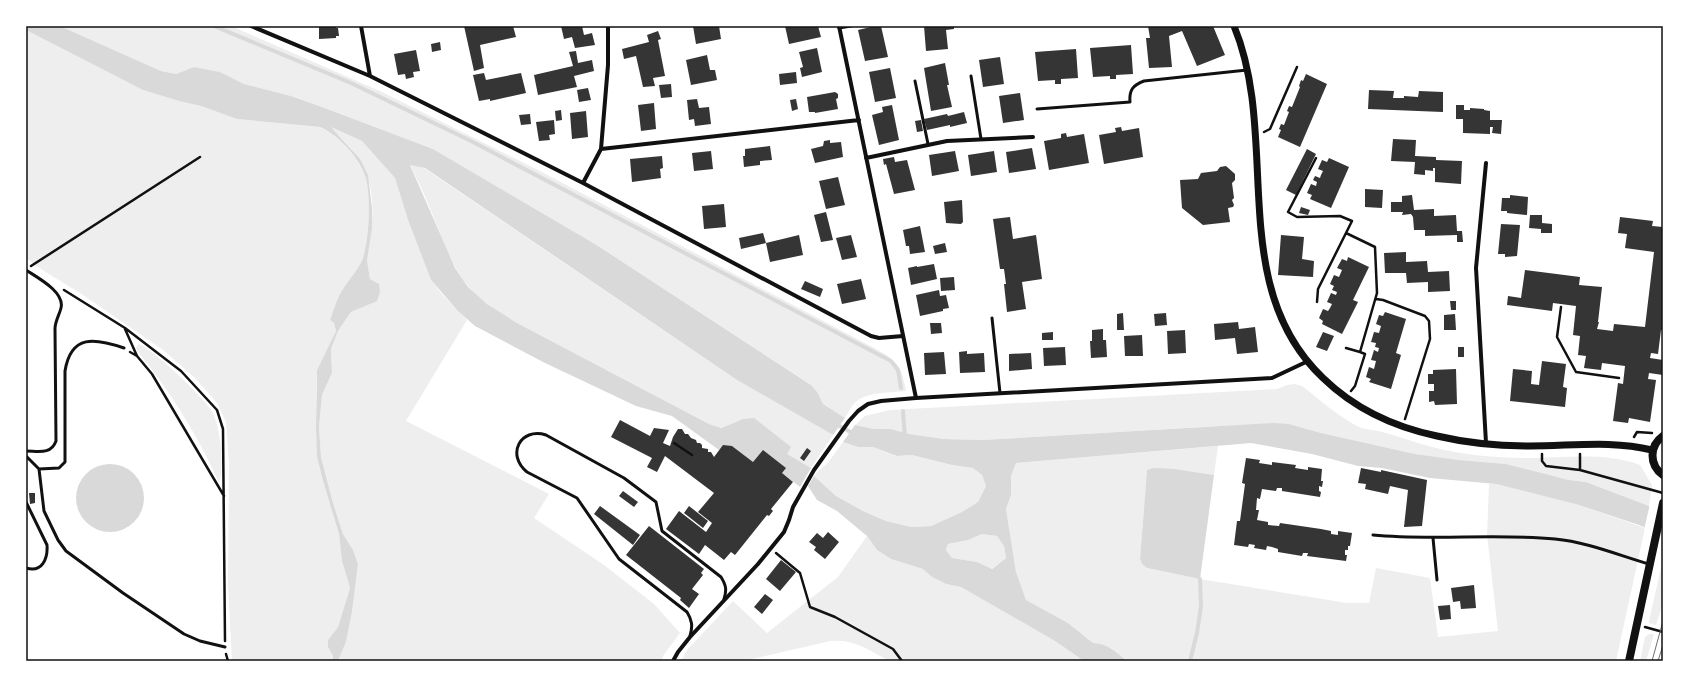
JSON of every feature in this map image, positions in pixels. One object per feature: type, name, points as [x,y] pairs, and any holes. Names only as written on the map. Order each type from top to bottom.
[{"type":"main road","points":[[1663,436],[1656,442],[1652,450],[1654,464],[1657,470],[1663,475]]},
{"type":"main road","points":[[1629,661],[1663,503]]},
{"type":"street","points":[[251,26],[370,76],[583,183],[871,336],[879,338],[903,336]]},
{"type":"street","points":[[361,26],[370,76]]},
{"type":"street","points":[[583,183],[601,149],[608,65],[608,26]]},
{"type":"street","points":[[1234,26],[1241,42],[1254,105],[1261,226],[1266,270],[1271,291],[1285,328],[1306,362],[1331,386],[1347,398],[1383,419],[1402,427],[1445,438],[1486,444],[1542,446],[1580,444],[1631,446],[1652,450]]},
{"type":"street","points":[[839,27],[860,120],[866,158],[916,398]]},
{"type":"street","points":[[601,149],[860,120]]},
{"type":"street","points":[[866,158],[947,140],[1033,137]]},
{"type":"street","points":[[1486,163],[1476,268],[1486,444]]},
{"type":"street","points":[[673,661],[690,637],[771,549],[787,526],[793,507],[814,470],[849,421],[858,411],[868,404],[880,401],[916,398],[1272,378],[1306,362]]},
{"type":"lane","points":[[839,27],[851,26]]},
{"type":"lane","points":[[1037,109],[1130,102],[1129,92],[1136,84],[1144,81],[1248,70]]},
{"type":"lane","points":[[971,76],[981,139]]},
{"type":"lane","points":[[914,81],[928,144]]},
{"type":"lane","points":[[26,270],[56,292],[60,296],[62,302],[55,324],[56,441],[50,450],[26,451]]},
{"type":"lane","points":[[992,318],[1000,393]]},
{"type":"lane","points":[[39,469],[59,468],[65,462],[65,371],[67,360],[72,350],[77,345],[98,341],[124,348]]},
{"type":"lane","points":[[690,637],[692,629],[691,620],[687,612],[619,559],[577,498],[527,472],[521,467],[517,460],[516,452],[519,444],[524,438],[531,434],[539,433],[546,435],[624,478],[656,502],[662,531],[721,577],[725,584],[726,592],[724,600]]},
{"type":"lane","points":[[26,456],[39,469],[44,511],[58,540],[66,551],[123,593],[184,634],[200,641],[225,647]]},
{"type":"lane","points":[[26,502],[47,545],[48,551],[47,557],[40,568],[34,570],[26,568]]},
{"type":"lane","points":[[1373,534],[1433,538],[1499,536],[1556,539],[1581,544],[1650,564]]},
{"type":"lane","points":[[1433,538],[1437,580]]},
{"type":"path","points":[[1256,133],[1265,132],[1270,129],[1297,67]]},
{"type":"path","points":[[31,266],[200,157]]},
{"type":"path","points":[[1316,158],[1288,212],[1297,217],[1340,216],[1352,221],[1318,289],[1317,302]]},
{"type":"path","points":[[1346,233],[1375,247],[1376,299],[1360,352]]},
{"type":"path","points":[[26,262],[36,270]]},
{"type":"path","points":[[59,286],[125,328],[181,370],[217,410],[223,428],[225,647],[228,661]]},
{"type":"path","points":[[1376,299],[1383,300],[1425,316],[1429,321],[1430,339],[1402,427]]},
{"type":"path","points":[[1561,307],[1557,336],[1576,372],[1620,378]]},
{"type":"path","points":[[125,328],[137,356],[152,374],[224,497]]},
{"type":"path","points":[[124,348],[137,356]]},
{"type":"path","points":[[1346,348],[1365,354],[1355,386],[1347,398]]},
{"type":"path","points":[[1631,446],[1637,432],[1654,433]]},
{"type":"path","points":[[674,443],[692,455]]},
{"type":"path","points":[[1580,444],[1580,470]]},
{"type":"path","points":[[1542,446],[1542,461],[1546,466],[1580,470],[1663,493]]},
{"type":"path","points":[[771,549],[800,573],[810,607],[835,617],[893,649],[902,661]]},
{"type":"path","points":[[1655,630],[1663,632]]},
{"type":"shaded area","points":[[26,26],[60,26],[161,71],[176,74],[194,67],[220,72],[244,84],[291,96],[433,149],[595,244],[811,385],[818,393],[823,404],[845,418],[833,435],[737,380],[425,168],[410,165],[455,268],[468,287],[487,304],[517,323],[709,424],[721,428],[743,419],[754,418],[791,447],[787,454],[811,468],[800,487],[782,473],[753,462],[732,446],[719,450],[672,416],[636,406],[543,362],[475,326],[458,311],[431,280],[408,220],[395,178],[362,141],[331,127],[360,159],[368,175],[372,208],[372,228],[367,260],[370,279],[379,284],[380,292],[377,301],[351,312],[338,331],[331,349],[332,373],[322,395],[319,427],[321,457],[343,534],[353,550],[358,564],[352,612],[346,642],[338,661],[333,661],[333,656],[328,647],[328,640],[338,627],[350,588],[342,561],[339,534],[317,457],[317,370],[336,331],[334,323],[330,320],[339,296],[361,262],[365,250],[369,203],[366,181],[361,166],[340,140],[320,127],[237,119],[201,106],[143,90],[26,30]]},
{"type":"shaded area","points":[[60,26],[231,26],[382,92],[540,171],[878,350],[895,362],[903,377],[906,391],[873,394],[861,398],[853,405],[845,418],[823,404],[818,393],[810,384],[595,244],[433,149],[291,96],[244,84],[220,72],[194,67],[176,74],[161,71]]},
{"type":"shaded area","points":[[26,30],[143,90],[201,106],[237,119],[320,127],[339,140],[361,166],[366,181],[369,203],[365,250],[361,262],[339,296],[330,320],[334,323],[336,331],[317,370],[317,457],[339,534],[342,561],[350,588],[338,627],[328,640],[328,647],[333,656],[333,661],[232,661],[228,584],[229,463],[226,422],[217,403],[194,377],[163,350],[26,258]]},
{"type":"shaded area","points":[[329,126],[362,141],[395,178],[408,220],[431,280],[441,293],[467,320],[406,421],[549,494],[534,518],[604,565],[654,604],[680,633],[663,656],[662,661],[338,661],[346,642],[352,612],[358,564],[353,550],[343,534],[321,457],[319,427],[322,395],[332,373],[331,349],[338,331],[351,312],[376,301],[379,284],[370,279],[367,260],[372,213],[370,184],[359,160],[351,149]]},
{"type":"shaded area","points":[[410,164],[424,168],[737,380],[833,435],[811,468],[786,454],[743,419],[720,428],[709,424],[517,323],[485,302],[473,292],[456,268]]},
{"type":"shaded area","points":[[139,344],[155,355],[177,374],[211,410],[217,425],[221,446],[221,476],[219,483],[193,431],[162,383],[138,352],[136,347]]},
{"type":"shaded area","points":[[1295,384],[1302,386],[1336,413],[1359,427],[1379,431],[1444,450],[1480,456],[1528,458],[1613,458],[1640,465],[1652,485],[1649,506],[1586,482],[1569,480],[1506,464],[1415,454],[1321,433],[1289,424],[1218,426],[983,440],[944,439],[909,434],[891,429],[874,429],[855,425],[865,416],[890,410],[1277,389]]},
{"type":"shaded area","points":[[1274,423],[1289,424],[1321,433],[1415,454],[1506,464],[1569,480],[1586,482],[1649,506],[1663,535],[1639,525],[1579,505],[1496,484],[1430,478],[1382,468],[1358,466],[1312,454],[1251,443],[1016,463],[1011,476],[1011,495],[1006,509],[1016,572],[1026,600],[1068,623],[1093,643],[1098,643],[1111,649],[1127,661],[1084,661],[1055,641],[961,587],[946,584],[932,577],[923,569],[891,559],[877,550],[867,536],[837,511],[817,500],[808,486],[814,476],[836,496],[865,512],[886,521],[911,527],[931,526],[962,512],[978,502],[986,486],[982,475],[973,468],[952,465],[912,455],[897,456],[873,447],[858,447],[843,442],[855,425],[874,429],[891,429],[909,434],[944,439],[983,440]],"holes":[[[982,534],[997,536],[1004,546],[1006,558],[992,569],[977,562],[952,558],[946,550],[948,544],[968,540]]]},
{"type":"shaded area","points":[[843,442],[858,447],[873,447],[896,456],[912,455],[952,465],[973,468],[982,475],[986,486],[978,502],[962,512],[931,526],[911,527],[886,521],[865,512],[836,496],[814,476],[827,464]]},
{"type":"shaded area","points":[[1218,446],[1214,475],[1175,469],[1147,471],[1140,559],[1142,564],[1147,568],[1200,579],[1347,603],[1369,603],[1376,568],[1430,578],[1438,637],[1498,631],[1487,535],[1489,484],[1496,484],[1579,505],[1645,528],[1616,661],[1127,661],[1111,649],[1098,643],[1093,643],[1068,623],[1026,600],[1016,572],[1006,509],[1011,495],[1011,476],[1016,463]]},
{"type":"shaded area","points":[[103,464],[117,464],[129,470],[138,479],[144,491],[142,511],[134,522],[123,530],[117,532],[103,532],[97,530],[86,522],[78,511],[76,505],[76,491],[78,485],[86,474],[97,466]]},
{"type":"shaded area","points":[[1153,468],[1175,469],[1214,475],[1200,579],[1147,568],[1142,564],[1140,559],[1147,470]]},
{"type":"shaded area","points":[[982,534],[997,536],[1004,546],[1006,558],[991,569],[977,562],[952,558],[946,550],[948,544],[968,540]]},
{"type":"shaded area","points":[[867,536],[877,550],[891,559],[923,569],[932,577],[946,584],[961,587],[1055,641],[1084,661],[887,661],[858,645],[845,641],[830,641],[743,661],[681,661],[687,650],[733,601],[767,633],[838,577]]},
{"type":"shaded area","points":[[1663,559],[1663,603],[1656,625],[1649,623],[1649,621]]},
{"type":"shaded area","points":[[1649,634],[1654,634],[1646,661],[1640,661],[1645,637]]},
{"type":"pier","points":[[1650,504],[1663,509],[1663,537],[1644,530]]},
{"type":"building","points":[[319,26],[336,26],[336,28],[338,28],[339,36],[336,36],[336,38],[319,39]]},
{"type":"building","points":[[464,26],[513,26],[516,37],[480,45],[484,68],[474,71]]},
{"type":"building","points":[[561,26],[582,26],[584,35],[592,33],[595,45],[575,48],[572,37],[564,39]]},
{"type":"building","points":[[693,26],[719,26],[721,39],[696,44]]},
{"type":"building","points":[[785,26],[818,26],[821,37],[789,44]]},
{"type":"building","points":[[881,26],[888,57],[865,61],[858,30]]},
{"type":"building","points":[[924,26],[954,26],[954,29],[946,30],[948,49],[926,51]]},
{"type":"building","points":[[1148,26],[1213,26],[1225,55],[1197,66],[1182,31],[1169,36],[1172,67],[1149,68],[1146,38],[1150,38]]},
{"type":"building","points":[[658,31],[661,39],[658,40],[665,76],[653,78],[655,86],[643,87],[636,56],[624,59],[622,49],[649,42],[647,35]]},
{"type":"building","points":[[440,42],[441,50],[432,52],[431,44]]},
{"type":"building","points":[[1131,45],[1133,74],[1116,75],[1116,79],[1110,79],[1110,76],[1093,77],[1090,48]]},
{"type":"building","points":[[817,48],[822,72],[802,77],[800,68],[803,67],[799,52]]},
{"type":"building","points":[[1076,49],[1078,78],[1061,79],[1061,84],[1055,84],[1055,80],[1038,81],[1035,52]]},
{"type":"building","points":[[416,50],[420,71],[413,72],[414,77],[406,79],[405,74],[398,75],[394,54]]},
{"type":"building","points":[[576,51],[578,63],[592,60],[594,71],[574,76],[577,87],[538,95],[534,75],[573,66],[569,52]]},
{"type":"building","points":[[707,55],[710,70],[715,70],[717,80],[691,85],[686,60]]},
{"type":"building","points":[[1000,57],[1004,84],[983,87],[979,60]]},
{"type":"building","points":[[945,63],[949,85],[947,85],[952,107],[931,111],[924,68]]},
{"type":"building","points":[[890,68],[896,98],[875,102],[869,72]]},
{"type":"building","points":[[796,72],[797,83],[780,85],[779,74]]},
{"type":"building","points":[[484,73],[486,80],[521,73],[526,93],[490,101],[490,99],[479,101],[473,75]]},
{"type":"building","points":[[1306,74],[1327,84],[1300,147],[1278,137],[1281,130],[1279,129],[1281,124],[1284,125],[1289,112],[1287,111],[1289,106],[1292,107],[1300,87],[1301,80],[1303,81]]},
{"type":"building","points":[[671,84],[672,97],[661,98],[659,85]]},
{"type":"building","points":[[588,88],[591,100],[579,102],[577,90]]},
{"type":"building","points":[[1369,90],[1394,91],[1393,98],[1404,98],[1404,96],[1418,97],[1419,91],[1443,92],[1443,112],[1368,109]]},
{"type":"building","points":[[835,92],[838,94],[838,98],[836,99],[838,109],[815,113],[809,112],[807,97]]},
{"type":"building","points":[[1020,93],[1024,120],[1003,123],[999,96]]},
{"type":"building","points":[[697,99],[699,108],[709,107],[711,124],[695,126],[694,119],[689,120],[687,100]]},
{"type":"building","points":[[796,99],[798,109],[792,111],[790,100]]},
{"type":"building","points":[[654,103],[656,129],[641,131],[638,105]]},
{"type":"building","points":[[892,105],[899,140],[879,145],[872,115],[883,112],[882,107]]},
{"type":"building","points":[[1456,105],[1464,105],[1464,110],[1470,110],[1470,108],[1490,111],[1490,120],[1502,120],[1501,134],[1492,133],[1493,127],[1490,127],[1490,134],[1463,133],[1463,119],[1456,119]]},
{"type":"building","points":[[561,110],[562,120],[556,121],[555,111]]},
{"type":"building","points":[[586,111],[588,137],[572,139],[570,113]]},
{"type":"building","points":[[964,112],[967,123],[927,130],[924,119]]},
{"type":"building","points":[[530,114],[531,124],[521,125],[519,115]]},
{"type":"building","points":[[554,120],[555,134],[549,135],[550,140],[539,141],[536,122]]},
{"type":"building","points":[[921,120],[923,131],[917,132],[915,121]]},
{"type":"building","points":[[1121,127],[1122,131],[1139,128],[1143,157],[1104,164],[1099,135],[1116,132],[1115,128]]},
{"type":"building","points":[[1066,133],[1067,137],[1084,134],[1089,163],[1049,170],[1044,141],[1061,138],[1061,134]]},
{"type":"building","points":[[1393,139],[1416,140],[1415,156],[1436,157],[1436,160],[1462,161],[1461,184],[1435,182],[1435,168],[1433,168],[1433,171],[1425,170],[1425,175],[1414,174],[1415,162],[1391,161]]},
{"type":"building","points":[[830,140],[830,143],[841,142],[843,157],[815,163],[811,149],[823,146],[824,141]]},
{"type":"building","points":[[770,146],[772,160],[760,161],[760,165],[744,167],[743,156],[745,156],[745,149]]},
{"type":"building","points":[[1032,148],[1036,169],[1009,173],[1006,152]]},
{"type":"building","points":[[1307,149],[1316,154],[1296,195],[1286,190]]},
{"type":"building","points":[[711,151],[713,169],[694,171],[692,153]]},
{"type":"building","points":[[955,151],[959,171],[932,176],[929,155]]},
{"type":"building","points":[[994,151],[997,172],[971,176],[968,155]]},
{"type":"building","points":[[662,156],[663,168],[660,169],[661,178],[632,182],[630,159]]},
{"type":"building","points":[[894,157],[895,162],[907,160],[915,190],[894,194],[886,164],[884,165],[883,159]]},
{"type":"building","points":[[1329,158],[1349,167],[1331,208],[1310,199],[1312,195],[1307,193],[1311,184],[1316,186],[1317,182],[1313,180],[1315,176],[1320,178],[1323,171],[1318,169],[1322,160],[1327,162]]},
{"type":"building","points":[[1226,166],[1235,174],[1235,180],[1232,183],[1234,198],[1232,200],[1234,205],[1233,207],[1228,208],[1230,222],[1203,225],[1182,208],[1180,180],[1198,179],[1201,173],[1217,171],[1220,167]]},
{"type":"building","points":[[838,177],[845,205],[826,209],[819,181]]},
{"type":"building","points":[[1365,189],[1383,190],[1382,208],[1365,207]]},
{"type":"building","points":[[1412,195],[1414,210],[1434,209],[1434,216],[1456,215],[1457,231],[1462,231],[1463,242],[1457,242],[1457,235],[1425,236],[1425,230],[1414,230],[1413,217],[1411,214],[1402,215],[1403,212],[1391,212],[1391,202],[1402,202],[1402,196]]},
{"type":"building","points":[[1510,195],[1528,197],[1527,215],[1501,211],[1502,198],[1510,198]]},
{"type":"building","points":[[962,200],[963,222],[961,224],[946,223],[944,202]]},
{"type":"building","points":[[724,204],[726,227],[704,229],[702,206]]},
{"type":"building","points":[[1301,207],[1310,210],[1308,215],[1299,213]]},
{"type":"building","points":[[826,212],[833,240],[821,242],[814,215]]},
{"type":"building","points":[[1530,215],[1542,215],[1542,223],[1552,224],[1552,233],[1541,233],[1541,229],[1529,228]]},
{"type":"building","points":[[1010,217],[1013,239],[1036,235],[1042,279],[1022,282],[1026,309],[1007,312],[1004,269],[1000,269],[993,219]]},
{"type":"building","points":[[1620,217],[1653,221],[1652,226],[1663,227],[1663,330],[1661,330],[1658,354],[1651,353],[1650,358],[1663,360],[1663,375],[1649,373],[1648,379],[1656,380],[1650,422],[1629,418],[1628,423],[1613,421],[1618,383],[1623,384],[1625,366],[1602,363],[1601,370],[1584,368],[1586,356],[1578,355],[1580,336],[1573,335],[1576,306],[1553,303],[1552,311],[1507,305],[1508,296],[1521,298],[1525,270],[1580,277],[1579,285],[1602,287],[1597,329],[1613,331],[1614,324],[1645,327],[1654,252],[1625,248],[1627,234],[1618,233]]},
{"type":"building","points":[[1501,224],[1520,225],[1517,256],[1505,257],[1505,254],[1498,254]]},
{"type":"building","points":[[920,226],[925,252],[910,254],[909,246],[906,246],[903,230]]},
{"type":"building","points":[[763,233],[766,243],[741,249],[739,238]]},
{"type":"building","points":[[799,235],[803,255],[770,262],[766,243]]},
{"type":"building","points":[[851,235],[857,257],[842,260],[836,238]]},
{"type":"building","points":[[1281,235],[1304,237],[1302,259],[1314,261],[1313,277],[1278,275]]},
{"type":"building","points":[[945,243],[947,252],[935,254],[933,246]]},
{"type":"building","points":[[1406,252],[1406,262],[1427,261],[1428,272],[1449,271],[1450,291],[1428,292],[1428,282],[1407,283],[1406,273],[1385,273],[1384,253]]},
{"type":"building","points":[[1348,257],[1369,267],[1353,300],[1358,302],[1342,334],[1322,324],[1323,321],[1319,318],[1323,309],[1328,311],[1332,304],[1327,302],[1331,293],[1336,295],[1337,292],[1332,290],[1334,286],[1330,284],[1334,275],[1339,277],[1342,270],[1337,268],[1342,259],[1347,261]]},
{"type":"building","points":[[934,264],[937,279],[911,285],[908,268]]},
{"type":"building","points":[[954,277],[955,290],[941,291],[940,278]]},
{"type":"building","points":[[861,279],[866,299],[842,304],[837,284]]},
{"type":"building","points":[[805,281],[823,289],[820,297],[801,289]]},
{"type":"building","points":[[939,290],[940,296],[946,295],[949,308],[943,309],[943,311],[920,316],[916,295]]},
{"type":"building","points":[[1450,301],[1456,301],[1456,310],[1451,310]]},
{"type":"building","points":[[1385,312],[1406,319],[1396,353],[1401,355],[1391,389],[1369,382],[1371,379],[1366,377],[1369,367],[1374,369],[1376,361],[1371,360],[1374,350],[1378,352],[1379,348],[1375,347],[1376,343],[1371,342],[1374,332],[1379,333],[1381,326],[1376,324],[1379,315],[1383,316]]},
{"type":"building","points":[[1123,313],[1124,330],[1117,330],[1117,314]]},
{"type":"building","points":[[1166,313],[1167,325],[1155,326],[1154,314]]},
{"type":"building","points":[[1455,314],[1456,330],[1444,330],[1444,315]]},
{"type":"building","points":[[1238,322],[1239,329],[1255,327],[1258,352],[1237,354],[1235,338],[1215,340],[1214,324]]},
{"type":"building","points":[[930,323],[941,323],[942,333],[931,334]]},
{"type":"building","points":[[1103,329],[1103,340],[1106,340],[1107,357],[1091,358],[1090,341],[1092,341],[1092,330]]},
{"type":"building","points":[[1185,330],[1186,353],[1168,354],[1167,331]]},
{"type":"building","points":[[1053,332],[1053,340],[1042,340],[1042,333]]},
{"type":"building","points":[[1323,332],[1334,336],[1327,351],[1316,347]]},
{"type":"building","points":[[1142,335],[1143,356],[1125,356],[1124,336]]},
{"type":"building","points":[[1065,347],[1066,365],[1044,366],[1043,348]]},
{"type":"building","points":[[1458,347],[1464,347],[1464,357],[1458,357]]},
{"type":"building","points":[[967,351],[967,354],[984,353],[985,372],[960,373],[959,352]]},
{"type":"building","points":[[944,352],[946,374],[925,375],[924,353]]},
{"type":"building","points":[[1031,353],[1032,369],[1009,371],[1009,354]]},
{"type":"building","points":[[1542,361],[1566,364],[1563,387],[1567,388],[1565,407],[1510,401],[1513,369],[1532,371],[1531,384],[1539,385]]},
{"type":"building","points":[[1456,369],[1457,404],[1435,405],[1434,401],[1429,402],[1429,391],[1434,391],[1434,384],[1428,384],[1428,374],[1433,374],[1433,370]]},
{"type":"building","points":[[620,420],[650,436],[654,428],[669,430],[663,443],[670,446],[678,429],[682,429],[685,434],[688,434],[691,438],[696,440],[697,443],[700,443],[702,448],[708,449],[708,452],[711,452],[714,457],[723,445],[732,446],[753,462],[763,450],[786,468],[782,473],[793,482],[771,509],[773,511],[769,516],[767,515],[735,555],[731,552],[724,560],[705,545],[699,554],[666,529],[679,511],[706,532],[712,523],[698,512],[714,493],[665,456],[657,472],[647,467],[652,458],[611,437]]},
{"type":"building","points":[[807,448],[811,451],[804,461],[800,458]]},
{"type":"building","points":[[1246,458],[1260,460],[1259,463],[1272,465],[1272,462],[1296,465],[1295,468],[1308,470],[1308,467],[1322,469],[1321,481],[1323,481],[1322,487],[1319,486],[1319,491],[1321,492],[1320,497],[1282,491],[1282,488],[1277,488],[1276,491],[1262,489],[1260,499],[1257,498],[1256,510],[1259,510],[1257,520],[1268,522],[1268,525],[1279,526],[1280,523],[1331,531],[1331,534],[1338,535],[1338,531],[1352,533],[1350,546],[1348,546],[1348,550],[1345,550],[1345,555],[1347,555],[1346,561],[1307,556],[1308,553],[1303,553],[1302,556],[1278,552],[1278,549],[1267,546],[1266,550],[1254,548],[1255,545],[1249,544],[1248,547],[1234,545],[1237,521],[1240,521],[1245,484],[1242,483]]},
{"type":"building","points":[[1361,468],[1381,472],[1381,470],[1427,480],[1422,526],[1404,527],[1408,490],[1390,486],[1388,494],[1365,489],[1366,484],[1358,483]]},
{"type":"building","points":[[623,491],[638,502],[634,507],[619,496]]},
{"type":"building","points":[[29,493],[35,493],[35,503],[30,504]]},
{"type":"building","points":[[600,506],[640,535],[633,545],[594,514]]},
{"type":"building","points":[[689,506],[708,521],[703,528],[684,513]]},
{"type":"building","points":[[649,526],[704,569],[701,573],[703,575],[692,589],[699,594],[689,608],[680,600],[681,598],[626,555]]},
{"type":"building","points":[[828,532],[839,542],[825,559],[814,550],[816,547],[809,542],[817,533],[823,538]]},
{"type":"building","points":[[781,560],[796,572],[780,591],[766,579]]},
{"type":"building","points":[[1474,585],[1476,608],[1461,609],[1460,601],[1453,602],[1451,588]]},
{"type":"building","points":[[765,594],[773,600],[762,614],[754,607]]},
{"type":"building","points":[[1450,605],[1451,619],[1440,620],[1438,606]]},
{"type":"waterway","points":[[214,26],[351,83],[471,141],[891,361],[898,370],[901,388]]},
{"type":"waterway","points":[[903,411],[905,438]]},
{"type":"waterway","points":[[836,424],[854,434]]},
{"type":"waterway","points":[[1190,661],[1197,633],[1201,606],[1200,579]]},
{"type":"tram line","points":[[1652,661],[1663,621]]},
{"type":"tram line","points":[[1658,661],[1663,645]]}]
